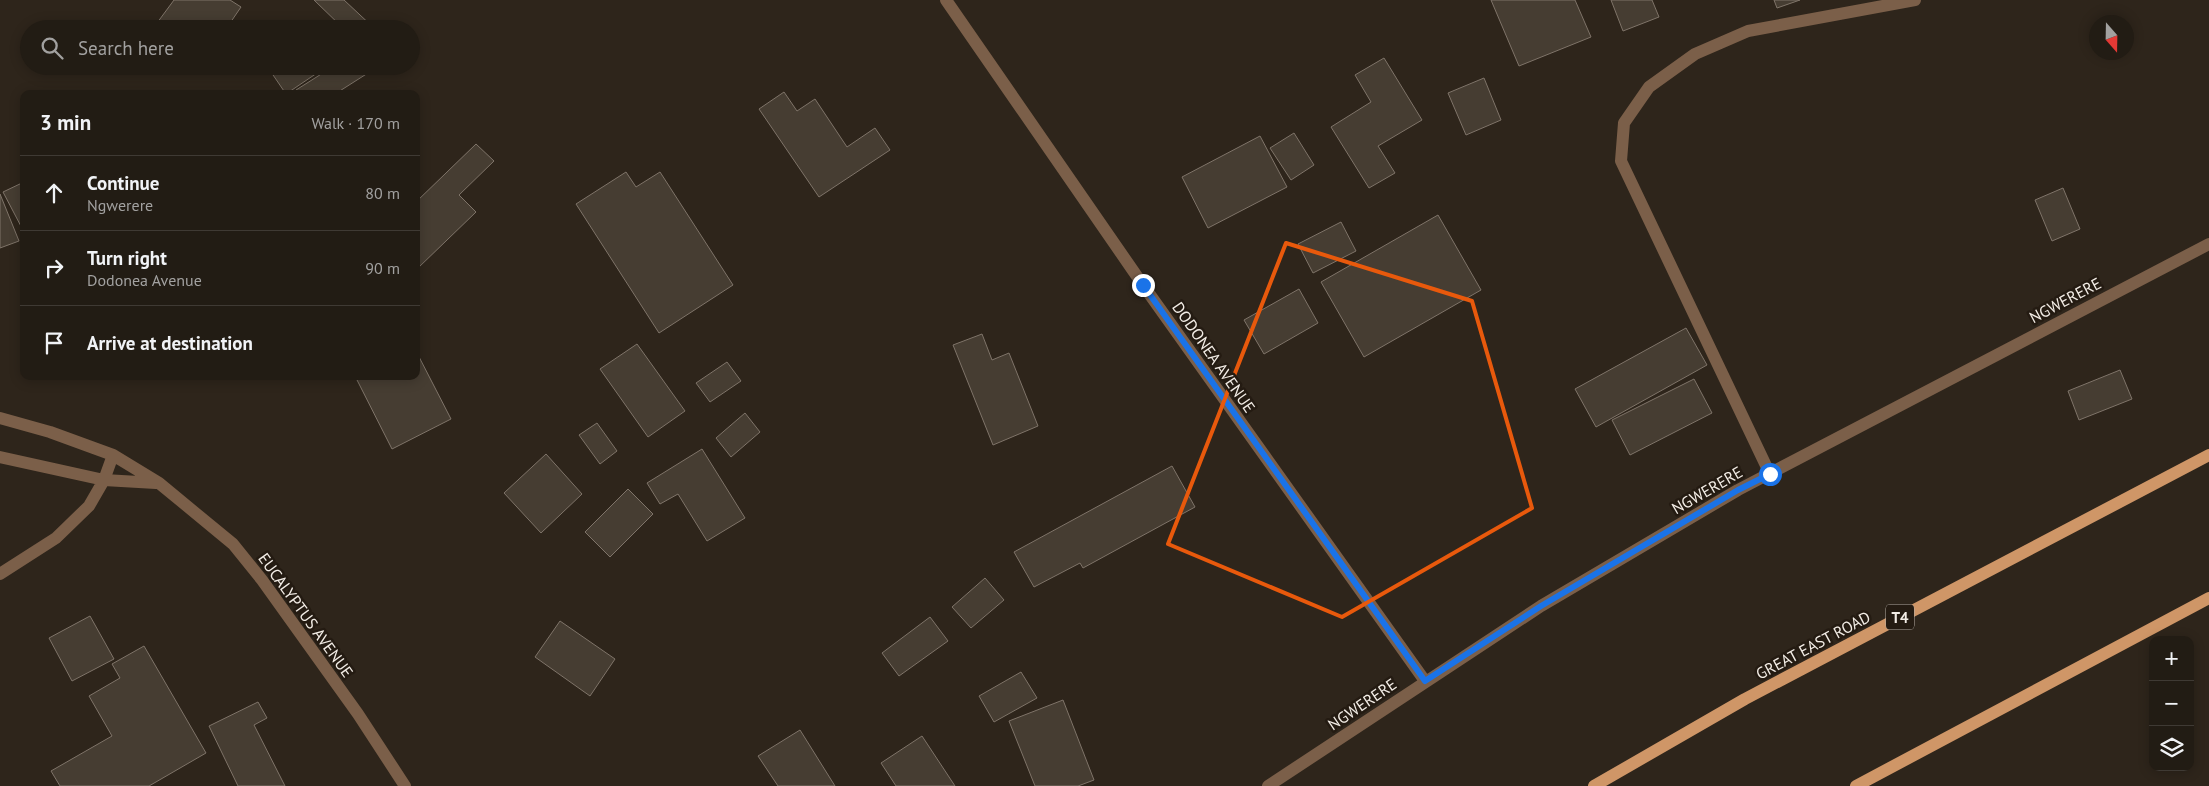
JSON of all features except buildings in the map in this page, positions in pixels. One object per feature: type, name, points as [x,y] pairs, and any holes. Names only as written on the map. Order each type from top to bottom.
[{"type":"main road","name":"GREAT EAST ROAD","points":[[1594,786],[1745,698],[2209,455]]},
{"type":"main road","points":[[1856,786],[2209,598]]},
{"type":"street","name":"DODONEA AVENUE","points":[[946,0],[1143,285],[1425,681]]},
{"type":"street","points":[[1770,474],[1621,161],[1624,123],[1649,87],[1695,54],[1748,31],[1915,0]]},
{"type":"street","name":"NGWERERE","points":[[1268,786],[1541,606],[1738,490],[2209,244]]},
{"type":"street","name":"EUCALYPTUS AVENUE","points":[[0,418],[50,432],[113,455],[159,483],[233,544],[257,572],[358,714],[405,786]]},
{"type":"street","points":[[0,574],[56,538],[89,506],[104,480],[113,455]]},
{"type":"street","points":[[0,457],[104,480],[159,483]]},
{"type":"highlighted area","points":[[1286,243],[1472,301],[1532,508],[1342,617],[1168,544]]},
{"type":"route","points":[[1143,285],[1425,681],[1541,606],[1658,536],[1770,474]]}]
